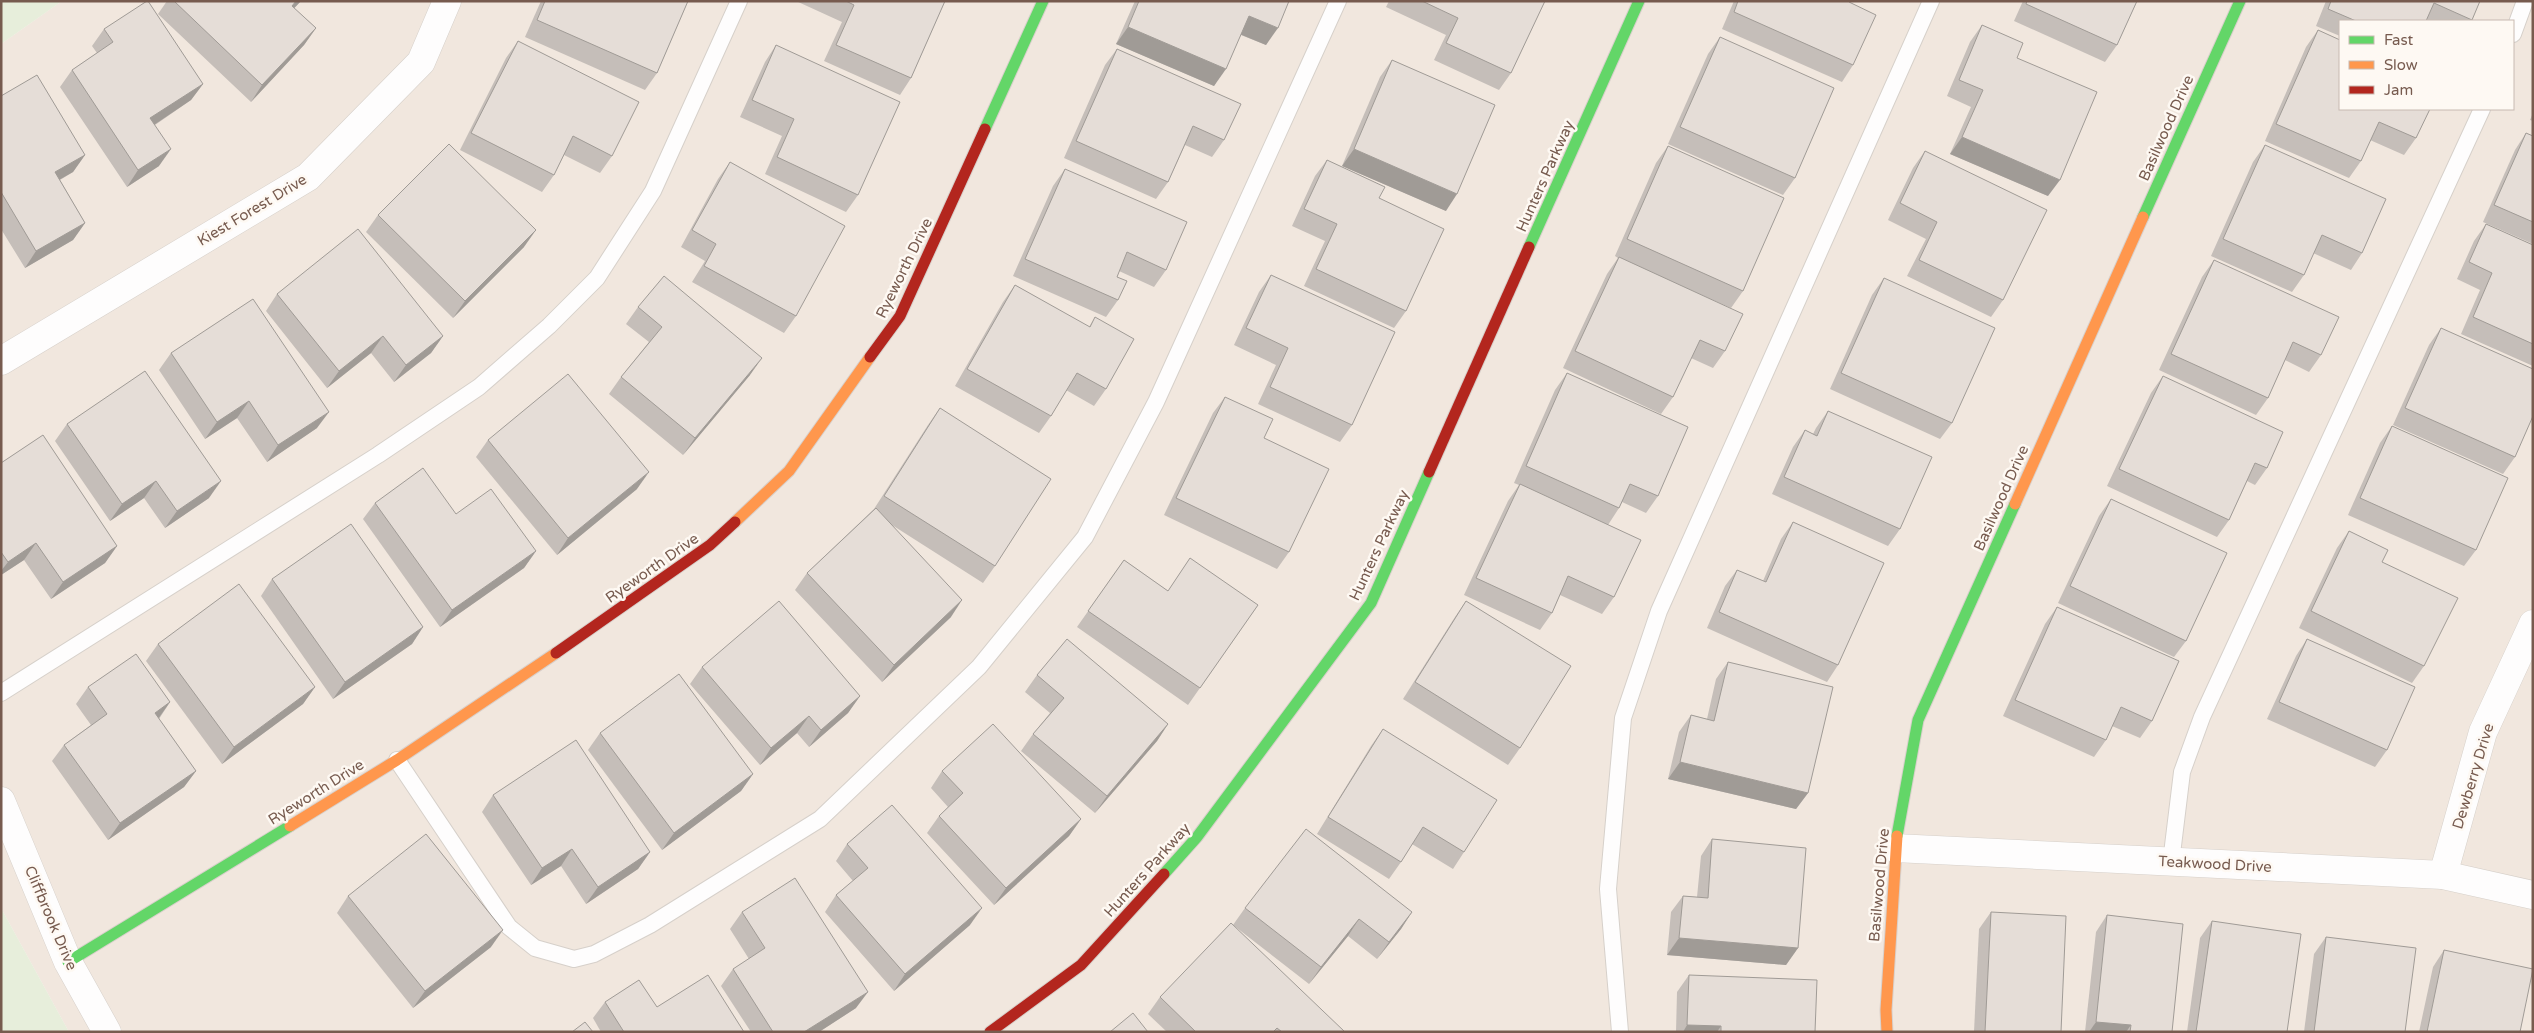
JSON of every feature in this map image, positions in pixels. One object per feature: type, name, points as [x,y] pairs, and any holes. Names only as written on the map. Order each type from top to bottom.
[{"type":"street","name":"Kiest Forest Drive","points":[[1,361],[308,177],[420,62],[447,1]]},
{"type":"street","name":"Ryeworth Drive","points":[[68,962],[398,760],[627,605],[710,545],[789,472],[900,316],[1043,1]]},
{"type":"street","name":"Hunters Parkway","points":[[990,1032],[1081,965],[1197,837],[1371,603],[1639,1]]},
{"type":"street","name":"Basilwood Drive","points":[[1887,1032],[1886,1010],[1895,848],[1918,720],[2240,1]]},
{"type":"street","name":"Dewberry Drive","points":[[2443,875],[2484,732],[2533,624]]},
{"type":"street","name":"Cliffbrook Drive","points":[[1,801],[68,962],[107,1032]]},
{"type":"street","name":"Teakwood Drive","points":[[1895,848],[2443,875],[2533,896]]},
{"type":"lane","points":[[1,693],[378,455],[479,387],[549,326],[598,278],[653,191],[739,1]]},
{"type":"lane","points":[[398,760],[509,927],[535,948],[574,959],[594,954],[650,926],[820,820],[979,667],[1085,537],[1156,402],[1338,1]]},
{"type":"lane","points":[[1620,1032],[1608,889],[1623,718],[1659,611],[1932,1]]},
{"type":"lane","points":[[2514,31],[2525,1]]},
{"type":"lane","points":[[2171,862],[2182,772],[2202,717],[2482,110]]},
{"type":"shaded area","points":[[62,1],[2533,1],[2533,1032],[69,1032],[1,908],[1,44]]},
{"type":"green space","points":[[1,1],[62,1],[1,44]]},
{"type":"green space","points":[[1,908],[69,1032],[1,1032]]},
{"type":"building","points":[[147,1],[203,84],[150,118],[171,149],[138,170],[72,70],[113,42],[104,29]]},
{"type":"building","points":[[174,1],[296,1],[292,6],[316,28],[262,85]]},
{"type":"building","points":[[545,1],[688,1],[657,73],[537,20]]},
{"type":"building","points":[[846,1],[945,1],[911,78],[836,45],[854,5]]},
{"type":"building","points":[[1139,1],[1289,1],[1278,28],[1249,16],[1226,69],[1128,27]]},
{"type":"building","points":[[1422,1],[1545,1],[1511,73],[1446,43],[1458,18]]},
{"type":"building","points":[[1738,1],[1849,1],[1876,15],[1853,65],[1734,12]]},
{"type":"building","points":[[2027,1],[2137,1],[2117,45],[2026,4]]},
{"type":"building","points":[[2331,1],[2480,1],[2472,20],[2434,3],[2426,20],[2354,20],[2328,9]]},
{"type":"building","points":[[1982,25],[2023,43],[2017,58],[2097,92],[2060,180],[1962,137],[1983,90],[1959,80]]},
{"type":"building","points":[[2318,30],[2339,40],[2339,110],[2430,110],[2416,138],[2379,122],[2361,161],[2276,124]]},
{"type":"building","points":[[1720,37],[1834,88],[1795,178],[1680,127]]},
{"type":"building","points":[[518,41],[639,102],[612,156],[573,136],[554,175],[471,133]]},
{"type":"building","points":[[776,45],[900,102],[858,195],[777,157],[794,119],[752,100]]},
{"type":"building","points":[[1117,49],[1241,104],[1224,140],[1193,126],[1168,182],[1076,141]]},
{"type":"building","points":[[1392,60],[1495,105],[1457,194],[1354,149]]},
{"type":"building","points":[[37,75],[85,155],[55,172],[85,223],[36,251],[1,192],[1,96]]},
{"type":"building","points":[[2526,133],[2533,136],[2533,222],[2494,205]]},
{"type":"building","points":[[449,144],[536,230],[465,301],[378,215]]},
{"type":"building","points":[[2265,145],[2386,199],[2362,253],[2322,235],[2304,275],[2223,239]]},
{"type":"building","points":[[1668,146],[1784,198],[1743,291],[1627,239]]},
{"type":"building","points":[[1925,151],[2047,210],[2003,300],[1919,260],[1937,222],[1900,203]]},
{"type":"building","points":[[1327,160],[1385,187],[1379,198],[1444,229],[1406,311],[1316,269],[1337,224],[1304,209]]},
{"type":"building","points":[[730,162],[845,226],[796,316],[704,266],[716,244],[692,230]]},
{"type":"building","points":[[1065,169],[1187,222],[1166,270],[1127,252],[1117,277],[1127,281],[1118,300],[1025,259]]},
{"type":"building","points":[[2486,224],[2533,245],[2533,344],[2473,317],[2492,273],[2469,262]]},
{"type":"building","points":[[358,229],[443,336],[406,365],[383,336],[339,371],[277,294]]},
{"type":"building","points":[[1619,257],[1743,314],[1725,351],[1700,340],[1673,397],[1575,351]]},
{"type":"building","points":[[2214,260],[2339,317],[2321,355],[2293,342],[2268,398],[2171,354]]},
{"type":"building","points":[[1271,275],[1395,332],[1352,425],[1270,387],[1288,348],[1246,328]]},
{"type":"building","points":[[664,276],[762,358],[695,438],[621,377],[662,327],[638,307]]},
{"type":"building","points":[[1884,278],[1995,328],[1952,423],[1841,373]]},
{"type":"building","points":[[1015,285],[1090,327],[1095,317],[1134,339],[1106,389],[1077,373],[1051,416],[967,369]]},
{"type":"building","points":[[253,299],[329,412],[278,445],[249,401],[217,422],[171,353]]},
{"type":"building","points":[[2441,328],[2533,369],[2533,416],[2515,457],[2405,408]]},
{"type":"building","points":[[145,371],[221,481],[177,511],[156,481],[122,504],[67,424]]},
{"type":"building","points":[[1567,373],[1688,427],[1658,496],[1630,484],[1619,508],[1526,466]]},
{"type":"building","points":[[568,374],[649,472],[568,538],[488,440]]},
{"type":"building","points":[[2163,376],[2283,432],[2267,468],[2255,463],[2229,520],[2119,469]]},
{"type":"building","points":[[1225,397],[1273,419],[1264,438],[1329,469],[1289,552],[1176,498]]},
{"type":"building","points":[[940,408],[1051,479],[995,566],[884,496]]},
{"type":"building","points":[[1828,411],[1932,457],[1900,529],[1784,477],[1805,430],[1817,436]]},
{"type":"building","points":[[2392,426],[2508,478],[2476,550],[2360,498]]},
{"type":"building","points":[[43,435],[117,546],[63,582],[36,543],[8,562],[1,552],[1,463]]},
{"type":"building","points":[[423,468],[456,514],[491,489],[536,551],[452,610],[375,503]]},
{"type":"building","points":[[1520,484],[1641,540],[1614,597],[1568,576],[1552,613],[1476,578]]},
{"type":"building","points":[[2111,499],[2227,553],[2186,641],[2070,586]]},
{"type":"building","points":[[876,508],[962,600],[894,665],[807,573]]},
{"type":"building","points":[[1793,522],[1884,563],[1838,665],[1719,612],[1737,570],[1766,582]]},
{"type":"building","points":[[351,524],[423,627],[345,682],[272,579]]},
{"type":"building","points":[[2349,531],[2388,550],[2382,562],[2458,598],[2424,666],[2311,611]]},
{"type":"building","points":[[1190,558],[1258,605],[1200,688],[1088,611],[1124,560],[1168,591]]},
{"type":"building","points":[[239,584],[315,687],[234,747],[158,644]]},
{"type":"building","points":[[779,601],[860,696],[821,730],[809,716],[771,748],[702,667]]},
{"type":"building","points":[[1466,601],[1571,666],[1520,748],[1415,682]]},
{"type":"building","points":[[2057,607],[2179,661],[2152,721],[2121,707],[2106,740],[2015,700]]},
{"type":"building","points":[[1067,639],[1168,724],[1107,796],[1033,734],[1064,698],[1037,675]]},
{"type":"building","points":[[2307,639],[2415,687],[2387,750],[2279,702]]},
{"type":"building","points":[[136,654],[170,702],[155,713],[196,771],[120,823],[64,745],[107,714],[88,687]]},
{"type":"building","points":[[1728,662],[1833,687],[1808,793],[1680,762],[1691,715],[1714,721]]},
{"type":"building","points":[[679,674],[753,774],[674,833],[600,733]]},
{"type":"building","points":[[993,724],[1081,819],[1006,888],[939,816],[963,793],[942,771]]},
{"type":"building","points":[[1383,729],[1497,800],[1464,852],[1423,827],[1401,862],[1328,817]]},
{"type":"building","points":[[576,740],[650,852],[598,887],[572,849],[542,868],[493,795]]},
{"type":"building","points":[[892,805],[982,908],[905,974],[836,895],[868,868],[847,844]]},
{"type":"building","points":[[1306,829],[1412,912],[1389,942],[1359,919],[1321,967],[1245,908]]},
{"type":"building","points":[[426,834],[503,930],[425,991],[348,896]]},
{"type":"building","points":[[1712,839],[1806,848],[1798,948],[1679,938],[1683,896],[1708,898]]},
{"type":"building","points":[[795,878],[868,992],[804,1032],[773,1032],[733,969],[765,948],[742,912]]},
{"type":"building","points":[[1991,912],[2066,916],[2061,1032],[1985,1032]]},
{"type":"building","points":[[2107,915],[2183,924],[2172,1032],[2130,1032],[2131,1025],[2096,1022]]},
{"type":"building","points":[[2212,921],[2301,934],[2287,1032],[2196,1032]]},
{"type":"building","points":[[1231,923],[1345,1032],[1282,1032],[1277,1028],[1273,1032],[1196,1032],[1160,997]]},
{"type":"building","points":[[2326,937],[2416,948],[2405,1032],[2314,1032]]},
{"type":"building","points":[[2444,950],[2533,969],[2520,1032],[2427,1032]]},
{"type":"building","points":[[708,975],[744,1032],[624,1032],[605,1002],[639,980],[657,1007]]},
{"type":"building","points":[[1689,975],[1817,980],[1815,1032],[1721,1032],[1721,1026],[1687,1025]]},
{"type":"building","points":[[1133,1013],[1148,1032],[1110,1032]]},
{"type":"building","points":[[585,1022],[593,1032],[572,1032]]},
{"type":"traffic: fast","points":[[985,129],[1043,1]]},
{"type":"traffic: fast","points":[[1529,247],[1639,1]]},
{"type":"traffic: fast","points":[[2143,217],[2240,1]]},
{"type":"traffic: fast","points":[[1164,874],[1197,837],[1371,603],[1429,472]]},
{"type":"traffic: fast","points":[[1897,836],[1918,720],[2015,504]]},
{"type":"traffic: fast","points":[[68,962],[290,826]]},
{"type":"traffic: slow","points":[[2015,504],[2143,217]]},
{"type":"traffic: slow","points":[[735,522],[789,471],[870,357]]},
{"type":"traffic: slow","points":[[290,826],[397,760],[556,653]]},
{"type":"traffic: slow","points":[[1887,1032],[1886,1010],[1897,836]]},
{"type":"traffic: jam","points":[[870,357],[900,316],[985,129]]},
{"type":"traffic: jam","points":[[1429,472],[1529,247]]},
{"type":"traffic: jam","points":[[556,653],[710,545],[735,522]]},
{"type":"traffic: jam","points":[[990,1032],[1081,965],[1164,874]]}]
